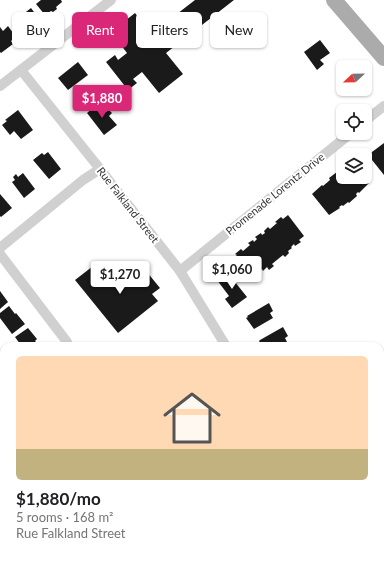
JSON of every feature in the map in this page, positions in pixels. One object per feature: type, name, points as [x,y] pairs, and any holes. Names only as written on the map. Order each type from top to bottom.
[{"type":"main road","points":[[334,0],[384,58]]},
{"type":"street","points":[[0,86],[111,0]]},
{"type":"street","name":"Rue Falkland Street","points":[[21,70],[180,271],[224,342]]},
{"type":"street","points":[[372,115],[384,106]]},
{"type":"street","name":"Promenade Lorentz Drive","points":[[180,271],[342,140]]},
{"type":"street","points":[[0,248],[83,180],[100,169]]},
{"type":"street","points":[[0,254],[67,342]]},
{"type":"building","points":[[41,0],[61,0],[62,2],[53,12],[43,12],[36,4]]},
{"type":"building","points":[[195,0],[234,0],[219,12],[210,12],[210,19],[202,25],[202,12],[179,12]]},
{"type":"building","points":[[31,8],[34,12],[26,12]]},
{"type":"building","points":[[135,13],[136,48],[172,48],[166,53],[183,74],[159,93],[142,72],[133,79],[137,83],[128,90],[106,62],[115,55],[118,60],[127,53],[123,48],[128,48],[128,19]]},
{"type":"building","points":[[8,26],[12,32],[12,45],[1,53],[0,27],[3,31]]},
{"type":"building","points":[[320,40],[330,53],[320,60],[324,64],[317,70],[304,52]]},
{"type":"building","points":[[78,62],[88,75],[68,90],[58,78]]},
{"type":"building","points":[[99,103],[106,112],[109,110],[112,113],[109,116],[117,125],[104,135],[87,113]]},
{"type":"building","points":[[18,110],[33,130],[21,139],[14,131],[10,135],[2,125],[7,121],[5,120]]},
{"type":"building","points":[[384,143],[384,175],[372,160],[372,152]]},
{"type":"building","points":[[48,152],[61,169],[49,179],[33,160],[42,153],[44,155]]},
{"type":"building","points":[[23,173],[35,189],[24,198],[12,182],[15,180],[13,177],[16,174],[18,177]]},
{"type":"building","points":[[336,173],[336,184],[368,184],[356,194],[357,196],[349,203],[348,202],[343,206],[342,205],[329,215],[312,194],[330,180],[329,178]]},
{"type":"building","points":[[0,194],[12,208],[1,217],[0,216]]},
{"type":"building","points":[[288,215],[304,236],[299,240],[301,242],[295,246],[294,244],[288,251],[289,253],[285,257],[283,255],[272,264],[274,266],[269,270],[267,267],[263,271],[262,269],[259,272],[261,274],[249,280],[232,259],[237,255],[235,254],[241,249],[243,251],[250,245],[248,243],[253,240],[254,242],[257,239],[255,237],[261,233],[262,235],[265,233],[264,231],[268,227],[270,229],[281,217],[283,219]]},
{"type":"building","points":[[97,263],[116,285],[142,266],[160,288],[152,294],[158,301],[118,333],[75,280]]},
{"type":"building","points":[[227,272],[247,297],[232,308],[225,299],[229,296],[217,280]]},
{"type":"building","points":[[0,291],[8,302],[0,309]]},
{"type":"building","points":[[269,303],[273,311],[270,313],[273,318],[254,329],[246,318],[248,317],[247,316]]},
{"type":"building","points":[[9,306],[25,324],[12,334],[0,318],[0,313]]},
{"type":"building","points":[[283,327],[288,336],[285,338],[287,342],[260,342],[260,340]]},
{"type":"building","points":[[28,328],[37,339],[35,341],[36,342],[19,342],[15,337]]}]
